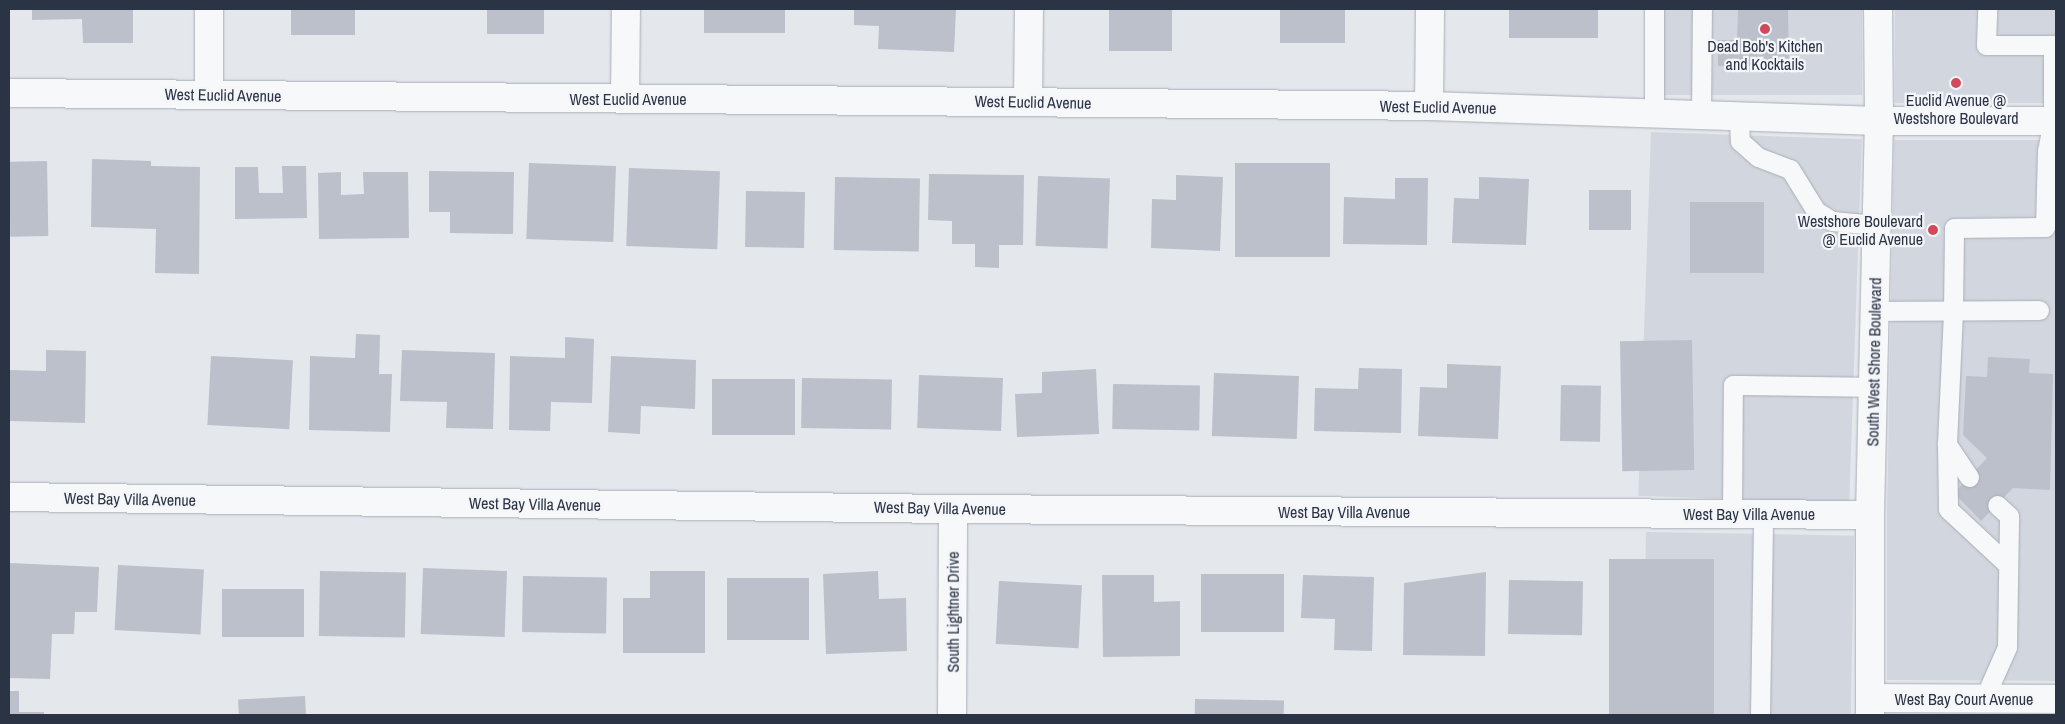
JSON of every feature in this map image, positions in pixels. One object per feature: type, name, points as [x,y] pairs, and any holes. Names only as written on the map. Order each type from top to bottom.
[{"type":"street","points":[[209,9],[209,95]]},
{"type":"street","points":[[625,99],[626,9]]},
{"type":"street","points":[[1028,102],[1029,9]]},
{"type":"street","points":[[1429,106],[1430,9]]},
{"type":"street","name":"South West Shore Boulevard","points":[[1870,707],[1870,515],[1879,121],[1878,9]]},
{"type":"street","name":"West Euclid Avenue","points":[[9,93],[1429,106],[1879,121],[2054,121]]},
{"type":"street","name":"West Bay Villa Avenue","points":[[9,497],[953,509],[1870,515]]},
{"type":"street","name":"South Lightner Drive","points":[[952,715],[953,509]]},
{"type":"street","name":"West Bay Court Avenue","points":[[1870,707],[1984,699],[2056,699]]},
{"type":"lane","points":[[1654,9],[1654,114]]},
{"type":"lane","points":[[1701,116],[1702,9]]},
{"type":"lane","points":[[1987,9],[1986,46],[2054,45],[2054,121],[2047,151],[2045,226],[1954,228],[1953,312],[1947,444],[1948,509],[2008,565]]},
{"type":"lane","points":[[1739,117],[1740,141],[1758,157],[1790,170],[1816,211],[1832,221],[1876,226]]},
{"type":"lane","points":[[1874,311],[2039,310]]},
{"type":"lane","points":[[1732,514],[1733,385],[1873,387]]},
{"type":"lane","points":[[1947,444],[1969,477]]},
{"type":"lane","points":[[1984,699],[2006,647],[2009,516],[1997,505]]},
{"type":"lane","points":[[1760,715],[1763,514]]},
{"type":"shaded area","points":[[1652,9],[1862,9],[1862,95],[1652,95]]},
{"type":"shaded area","points":[[1895,9],[2056,9],[2056,103],[1895,103]]},
{"type":"shaded area","points":[[1651,132],[1862,139],[1849,503],[1638,496]]},
{"type":"shaded area","points":[[1894,140],[2056,140],[2056,681],[1887,680],[1887,515]]},
{"type":"shaded area","points":[[1646,532],[1854,536],[1851,715],[1643,715]]},
{"type":"building","points":[[32,9],[133,9],[133,43],[83,43],[82,19],[32,20]]},
{"type":"building","points":[[291,9],[355,9],[355,35],[291,35]]},
{"type":"building","points":[[487,9],[544,9],[544,34],[487,34]]},
{"type":"building","points":[[704,9],[785,9],[785,33],[704,33]]},
{"type":"building","points":[[854,9],[956,9],[954,52],[878,49],[879,26],[854,25]]},
{"type":"building","points":[[1109,9],[1172,9],[1172,51],[1109,51]]},
{"type":"building","points":[[1280,9],[1345,9],[1345,43],[1280,43]]},
{"type":"building","points":[[1509,9],[1598,9],[1598,38],[1509,38]]},
{"type":"building","points":[[1738,9],[1788,9],[1789,65],[1718,66],[1718,40],[1737,40]]},
{"type":"building","points":[[92,159],[151,161],[151,166],[200,167],[199,274],[155,273],[156,229],[91,227]]},
{"type":"building","points":[[47,161],[48,236],[10,237],[9,162]]},
{"type":"building","points":[[529,163],[616,166],[613,242],[526,239]]},
{"type":"building","points":[[1235,163],[1330,163],[1330,257],[1235,257]]},
{"type":"building","points":[[282,166],[306,166],[307,218],[235,219],[235,167],[258,167],[259,193],[283,193]]},
{"type":"building","points":[[629,168],[720,171],[717,249],[626,246]]},
{"type":"building","points":[[429,171],[514,172],[513,234],[450,233],[450,212],[429,212]]},
{"type":"building","points":[[341,172],[341,195],[364,194],[363,172],[408,172],[409,238],[319,239],[318,173]]},
{"type":"building","points":[[929,174],[1024,175],[1023,245],[999,245],[999,268],[975,267],[975,244],[952,244],[952,221],[928,220]]},
{"type":"building","points":[[1176,175],[1223,177],[1220,251],[1151,248],[1152,199],[1176,200]]},
{"type":"building","points":[[1038,176],[1110,179],[1108,248],[1036,246]]},
{"type":"building","points":[[835,177],[920,178],[919,251],[834,250]]},
{"type":"building","points":[[1479,177],[1529,179],[1526,245],[1452,243],[1454,198],[1479,199]]},
{"type":"building","points":[[1395,178],[1428,178],[1427,245],[1343,244],[1344,197],[1395,199]]},
{"type":"building","points":[[1589,190],[1631,190],[1631,230],[1589,230]]},
{"type":"building","points":[[746,191],[805,192],[804,248],[745,247]]},
{"type":"building","points":[[1690,202],[1764,202],[1764,273],[1690,273]]},
{"type":"building","points":[[356,334],[380,335],[379,374],[392,374],[390,432],[309,430],[310,356],[355,358]]},
{"type":"building","points":[[565,337],[594,339],[592,403],[551,402],[550,431],[509,430],[510,356],[565,358]]},
{"type":"building","points":[[1692,340],[1694,470],[1622,471],[1620,341]]},
{"type":"building","points":[[46,350],[86,351],[85,423],[9,421],[9,370],[46,371]]},
{"type":"building","points":[[402,350],[495,353],[493,429],[446,428],[447,402],[400,401]]},
{"type":"building","points":[[211,356],[293,360],[289,429],[207,425]]},
{"type":"building","points":[[611,356],[696,360],[695,409],[641,406],[640,434],[608,432]]},
{"type":"building","points":[[1988,357],[2030,359],[2029,373],[2053,374],[2050,490],[2013,488],[1981,521],[1954,493],[1987,458],[1963,435],[1966,376],[1987,377]]},
{"type":"building","points":[[1447,364],[1501,366],[1498,439],[1418,436],[1420,387],[1447,388]]},
{"type":"building","points":[[1359,368],[1402,369],[1401,433],[1314,431],[1315,388],[1358,389]]},
{"type":"building","points":[[1096,369],[1099,434],[1017,437],[1015,394],[1042,393],[1042,372]]},
{"type":"building","points":[[1214,373],[1299,376],[1297,439],[1212,436]]},
{"type":"building","points":[[919,375],[1003,378],[1001,431],[917,428]]},
{"type":"building","points":[[802,378],[892,380],[891,430],[801,428]]},
{"type":"building","points":[[712,379],[795,379],[795,435],[712,435]]},
{"type":"building","points":[[1113,384],[1200,386],[1199,431],[1112,429]]},
{"type":"building","points":[[1561,385],[1601,386],[1600,442],[1560,441]]},
{"type":"building","points":[[1609,559],[1714,559],[1714,715],[1609,715]]},
{"type":"building","points":[[9,563],[99,567],[97,612],[75,612],[74,634],[52,634],[50,679],[9,678]]},
{"type":"building","points":[[118,565],[204,570],[200,634],[115,630]]},
{"type":"building","points":[[423,568],[507,571],[505,637],[421,634]]},
{"type":"building","points":[[320,571],[406,573],[405,637],[319,636]]},
{"type":"building","points":[[650,571],[705,571],[705,653],[623,653],[623,598],[650,598]]},
{"type":"building","points":[[878,571],[879,599],[906,598],[907,651],[826,654],[823,574]]},
{"type":"building","points":[[1486,572],[1485,656],[1403,655],[1404,583]]},
{"type":"building","points":[[1201,574],[1284,574],[1284,632],[1201,632]]},
{"type":"building","points":[[1102,575],[1154,575],[1154,602],[1180,601],[1180,656],[1103,657]]},
{"type":"building","points":[[1303,575],[1374,577],[1372,651],[1334,650],[1335,619],[1301,618]]},
{"type":"building","points":[[523,576],[607,577],[606,633],[522,632]]},
{"type":"building","points":[[727,578],[809,578],[809,640],[727,640]]},
{"type":"building","points":[[1509,580],[1583,581],[1582,635],[1508,634]]},
{"type":"building","points":[[999,581],[1082,585],[1079,648],[996,644]]},
{"type":"building","points":[[222,589],[304,589],[304,637],[222,637]]},
{"type":"building","points":[[9,691],[19,691],[19,712],[44,712],[44,715],[9,715]]},
{"type":"building","points":[[305,696],[306,715],[239,715],[238,700]]},
{"type":"building","points":[[1195,699],[1284,701],[1284,715],[1195,715]]},
{"type":"place","name":"Dead Bob's Kitchen and Kocktails","points":[[1765,29]]},
{"type":"place","name":"Euclid Avenue @ Westshore Boulevard","points":[[1956,83]]},
{"type":"place","name":"Westshore Boulevard @ Euclid Avenue","points":[[1933,230]]}]
